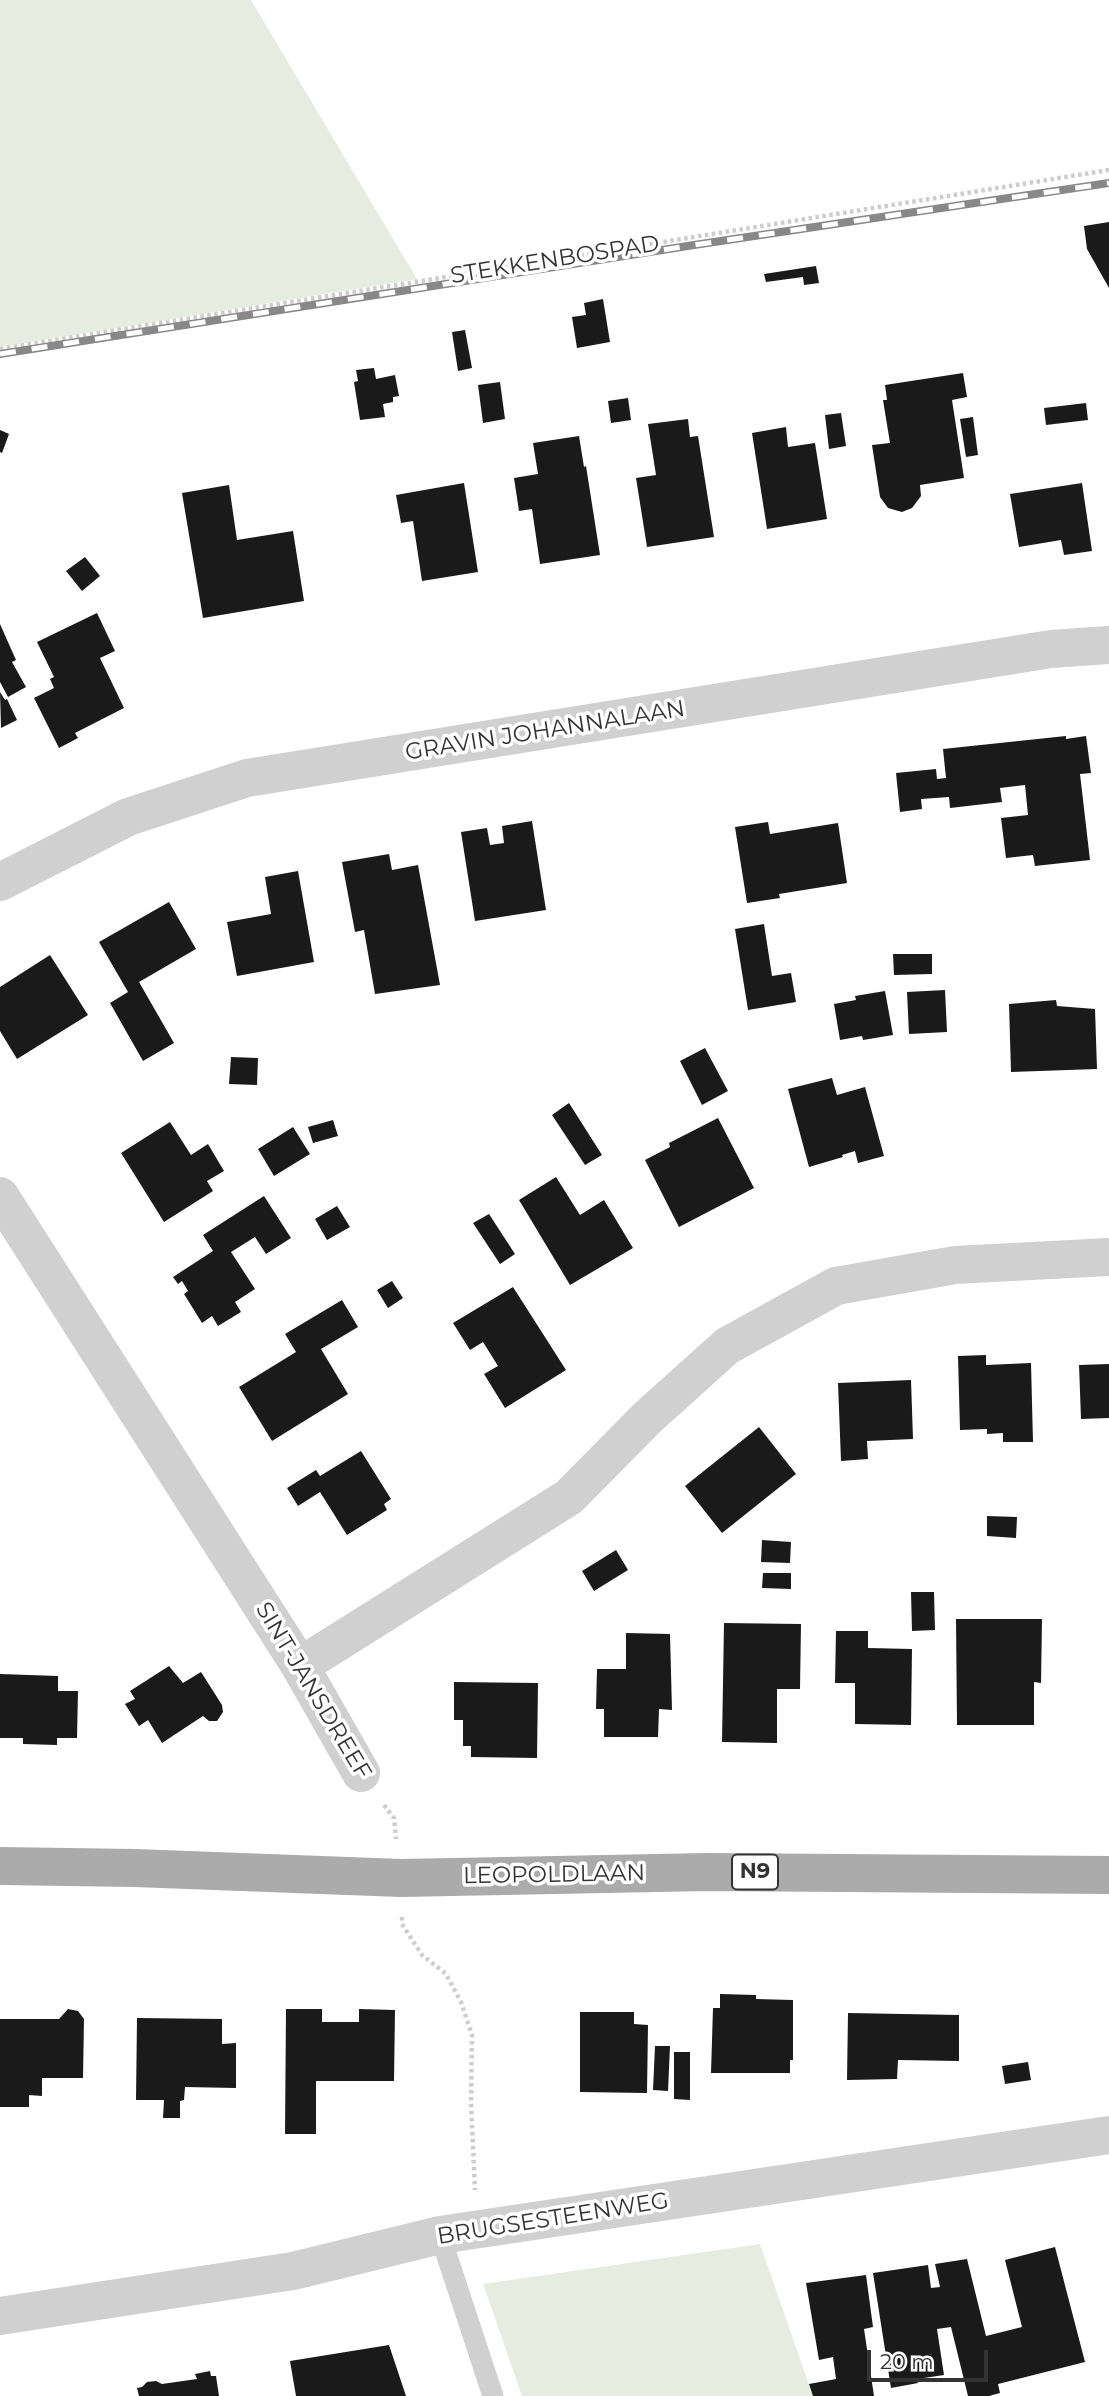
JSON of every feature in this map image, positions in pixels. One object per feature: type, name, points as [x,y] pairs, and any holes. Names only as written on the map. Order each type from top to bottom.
[{"type":"main road","name":"LEOPOLDLAAN","points":[[0,1866],[401,1878],[708,1872],[1109,1875]]},
{"type":"street","name":"GRAVIN JOHANNALAAN","points":[[0,882],[128,817],[247,778],[1051,649],[1109,645]]},
{"type":"street","name":"SINT-JANSDREEF","points":[[0,1196],[300,1665],[361,1773]]},
{"type":"street","points":[[300,1665],[569,1497],[647,1418],[727,1346],[836,1286],[955,1265],[1109,1257]]},
{"type":"street","name":"BRUGSESTEENWEG","points":[[0,2316],[293,2271],[440,2235],[1109,2135]]},
{"type":"lane","points":[[440,2235],[493,2396]]},
{"type":"path","name":"STEKKENBOSPAD","points":[[0,349],[1109,170]]},
{"type":"path","name":"SINT-JANSDREEF","points":[[361,1773],[394,1818],[401,1878],[402,1924],[422,1955],[446,1975],[461,2002],[472,2035],[471,2103],[478,2229]]},
{"type":"shaded area","points":[[0,0],[251,0],[417,279],[0,347]]},
{"type":"shaded area","points":[[760,2244],[813,2396],[522,2396],[483,2284]]},
{"type":"building","points":[[1109,222],[1109,288],[1087,249],[1084,226]]},
{"type":"building","points":[[816,266],[819,283],[804,285],[803,277],[766,282],[764,274]]},
{"type":"building","points":[[603,299],[610,342],[577,348],[572,317],[586,315],[584,303]]},
{"type":"building","points":[[465,330],[472,368],[458,371],[452,332]]},
{"type":"building","points":[[374,368],[376,379],[395,375],[399,396],[393,397],[393,402],[383,404],[385,417],[360,420],[354,382],[358,381],[356,370]]},
{"type":"building","points":[[963,373],[967,397],[952,400],[964,478],[920,485],[921,496],[912,508],[902,512],[888,508],[880,497],[872,445],[890,443],[883,400],[887,400],[885,385]]},
{"type":"building","points":[[500,382],[505,419],[483,423],[478,385]]},
{"type":"building","points":[[628,398],[631,420],[611,423],[608,401]]},
{"type":"building","points":[[1086,403],[1088,420],[1046,425],[1044,408]]},
{"type":"building","points":[[841,413],[846,446],[829,449],[825,415]]},
{"type":"building","points":[[973,417],[978,455],[966,457],[960,419]]},
{"type":"building","points":[[688,419],[690,437],[698,436],[714,537],[647,547],[636,478],[656,475],[648,424]]},
{"type":"building","points":[[786,427],[788,447],[815,443],[827,519],[767,529],[752,433]]},
{"type":"building","points":[[0,430],[9,434],[2,453],[0,452]]},
{"type":"building","points":[[579,436],[600,555],[540,564],[532,509],[519,511],[514,478],[538,474],[533,443]]},
{"type":"building","points":[[464,483],[478,572],[422,581],[413,521],[401,523],[396,495]]},
{"type":"building","points":[[1082,483],[1092,551],[1064,555],[1061,540],[1019,547],[1010,494]]},
{"type":"building","points":[[229,485],[237,540],[293,531],[304,601],[203,618],[182,493]]},
{"type":"building","points":[[85,557],[100,576],[82,591],[66,571]]},
{"type":"building","points":[[97,613],[115,651],[100,658],[124,708],[75,733],[78,738],[59,748],[34,698],[54,688],[50,679],[54,677],[37,642]]},
{"type":"building","points":[[0,624],[16,660],[12,662],[26,687],[8,697],[0,682]]},
{"type":"building","points":[[0,692],[5,700],[7,699],[17,720],[1,728]]},
{"type":"building","points":[[1066,736],[1066,739],[1086,736],[1091,773],[1080,774],[1090,860],[1035,866],[1033,855],[1006,858],[1001,818],[1028,815],[1025,785],[1000,788],[1002,802],[950,808],[949,797],[921,799],[922,809],[900,812],[896,773],[936,769],[937,779],[946,778],[943,749]]},
{"type":"building","points":[[532,821],[546,910],[475,921],[461,832],[487,828],[490,845],[504,843],[502,826]]},
{"type":"building","points":[[768,822],[770,834],[838,823],[847,883],[779,894],[780,898],[747,903],[735,827]]},
{"type":"building","points":[[389,854],[392,870],[418,865],[440,985],[375,994],[364,930],[355,932],[342,862]]},
{"type":"building","points":[[298,871],[314,962],[237,976],[227,922],[271,914],[265,877]]},
{"type":"building","points":[[169,902],[196,949],[139,982],[174,1043],[143,1061],[110,1003],[128,992],[99,942]]},
{"type":"building","points":[[764,924],[772,976],[791,973],[796,1002],[748,1010],[735,929]]},
{"type":"building","points":[[893,954],[932,954],[932,974],[894,975]]},
{"type":"building","points":[[50,955],[88,1015],[17,1059],[0,1031],[0,987]]},
{"type":"building","points":[[945,990],[947,1032],[909,1034],[907,992]]},
{"type":"building","points":[[885,991],[893,1035],[863,1040],[862,1036],[840,1040],[834,1004],[856,1000],[855,996]]},
{"type":"building","points":[[1056,1000],[1057,1006],[1095,1009],[1097,1069],[1011,1072],[1009,1004]]},
{"type":"building","points":[[705,1048],[728,1091],[702,1105],[680,1061]]},
{"type":"building","points":[[231,1057],[258,1058],[257,1085],[229,1084]]},
{"type":"building","points":[[832,1078],[837,1095],[865,1087],[884,1156],[858,1163],[855,1151],[809,1167],[788,1089]]},
{"type":"building","points":[[569,1103],[602,1155],[585,1165],[552,1115]]},
{"type":"building","points":[[718,1118],[754,1188],[679,1227],[645,1160],[670,1147],[669,1143]]},
{"type":"building","points":[[333,1120],[338,1136],[313,1143],[308,1127]]},
{"type":"building","points":[[170,1122],[191,1155],[208,1144],[224,1171],[207,1181],[213,1191],[164,1222],[121,1153]]},
{"type":"building","points":[[293,1127],[310,1154],[274,1176],[258,1149]]},
{"type":"building","points":[[556,1177],[580,1215],[604,1200],[633,1248],[570,1285],[519,1200]]},
{"type":"building","points":[[264,1196],[291,1238],[266,1254],[255,1237],[231,1252],[255,1289],[235,1302],[241,1312],[218,1326],[212,1316],[202,1323],[184,1294],[188,1291],[182,1281],[178,1284],[173,1277],[213,1251],[203,1235]]},
{"type":"building","points":[[337,1206],[350,1227],[327,1240],[315,1219]]},
{"type":"building","points":[[489,1214],[515,1254],[500,1264],[473,1223]]},
{"type":"building","points":[[392,1281],[403,1298],[388,1308],[377,1290]]},
{"type":"building","points":[[513,1287],[566,1370],[505,1408],[484,1374],[498,1366],[483,1342],[470,1350],[453,1323]]},
{"type":"building","points":[[342,1300],[358,1327],[321,1349],[348,1394],[272,1441],[239,1387],[296,1352],[285,1334]]},
{"type":"building","points":[[986,1355],[986,1365],[1031,1363],[1033,1442],[1003,1442],[1003,1433],[987,1434],[987,1429],[960,1430],[958,1356]]},
{"type":"building","points":[[1109,1364],[1109,1418],[1081,1419],[1079,1365]]},
{"type":"building","points":[[911,1380],[913,1439],[867,1441],[868,1459],[841,1461],[838,1383]]},
{"type":"building","points":[[759,1427],[796,1474],[722,1533],[685,1486]]},
{"type":"building","points":[[361,1451],[391,1499],[384,1504],[387,1510],[347,1535],[320,1492],[298,1506],[287,1488],[316,1470],[320,1476]]},
{"type":"building","points":[[987,1516],[1017,1517],[1016,1538],[987,1536]]},
{"type":"building","points":[[762,1540],[791,1542],[790,1563],[761,1562]]},
{"type":"building","points":[[616,1550],[628,1570],[594,1591],[582,1571]]},
{"type":"building","points":[[763,1573],[791,1573],[791,1589],[762,1588]]},
{"type":"building","points":[[911,1592],[934,1592],[935,1630],[912,1631]]},
{"type":"building","points":[[956,1619],[1042,1619],[1041,1683],[1034,1682],[1034,1725],[957,1725]]},
{"type":"building","points":[[724,1623],[801,1624],[800,1689],[777,1689],[777,1743],[722,1742]]},
{"type":"building","points":[[836,1631],[868,1631],[868,1648],[912,1649],[911,1725],[855,1724],[855,1683],[835,1683]]},
{"type":"building","points":[[626,1633],[670,1634],[672,1710],[659,1709],[658,1737],[604,1737],[604,1709],[596,1709],[597,1669],[626,1669]]},
{"type":"building","points":[[169,1666],[183,1683],[201,1672],[222,1705],[223,1712],[217,1721],[209,1721],[203,1716],[162,1743],[148,1720],[139,1726],[125,1704],[135,1699],[130,1691]]},
{"type":"building","points":[[0,1674],[58,1676],[58,1691],[78,1691],[77,1738],[57,1738],[57,1745],[23,1744],[23,1738],[0,1738]]},
{"type":"building","points":[[454,1682],[538,1683],[537,1758],[471,1757],[471,1746],[463,1746],[463,1720],[454,1720]]},
{"type":"building","points":[[720,1994],[793,2000],[793,2060],[790,2060],[790,2073],[711,2073],[713,2008],[720,2008]]},
{"type":"building","points":[[68,2009],[78,2011],[84,2019],[83,2078],[42,2078],[42,2096],[29,2095],[29,2107],[0,2107],[0,2019],[59,2019]]},
{"type":"building","points":[[286,2009],[322,2009],[322,2022],[359,2022],[359,2009],[395,2010],[394,2081],[316,2081],[316,2134],[285,2134]]},
{"type":"building","points":[[580,2012],[634,2012],[634,2024],[648,2025],[647,2093],[580,2092]]},
{"type":"building","points":[[848,2013],[959,2015],[959,2061],[898,2060],[897,2079],[847,2080]]},
{"type":"building","points":[[137,2018],[222,2019],[222,2044],[236,2043],[236,2088],[185,2087],[184,2100],[180,2101],[180,2118],[163,2118],[164,2100],[136,2100]]},
{"type":"building","points":[[655,2046],[670,2046],[668,2091],[653,2090]]},
{"type":"building","points":[[674,2052],[690,2052],[690,2100],[674,2099]]},
{"type":"building","points":[[1028,2062],[1031,2080],[1005,2084],[1002,2066]]},
{"type":"building","points":[[1055,2247],[1085,2362],[998,2384],[1000,2393],[968,2396],[951,2327],[937,2329],[944,2375],[917,2379],[918,2383],[891,2388],[873,2273],[928,2265],[931,2288],[940,2287],[935,2264],[967,2259],[986,2336],[1022,2327],[1005,2260]]},
{"type":"building","points":[[866,2275],[873,2327],[864,2329],[874,2396],[813,2396],[809,2384],[836,2379],[833,2357],[819,2360],[806,2283]]},
{"type":"building","points":[[389,2345],[406,2396],[296,2396],[290,2361]]},
{"type":"building","points":[[210,2371],[211,2376],[216,2376],[219,2396],[139,2396],[137,2388],[147,2382],[156,2381],[162,2384],[197,2379],[195,2374]]},
{"type":"railway","points":[[0,354],[1109,183]]}]
